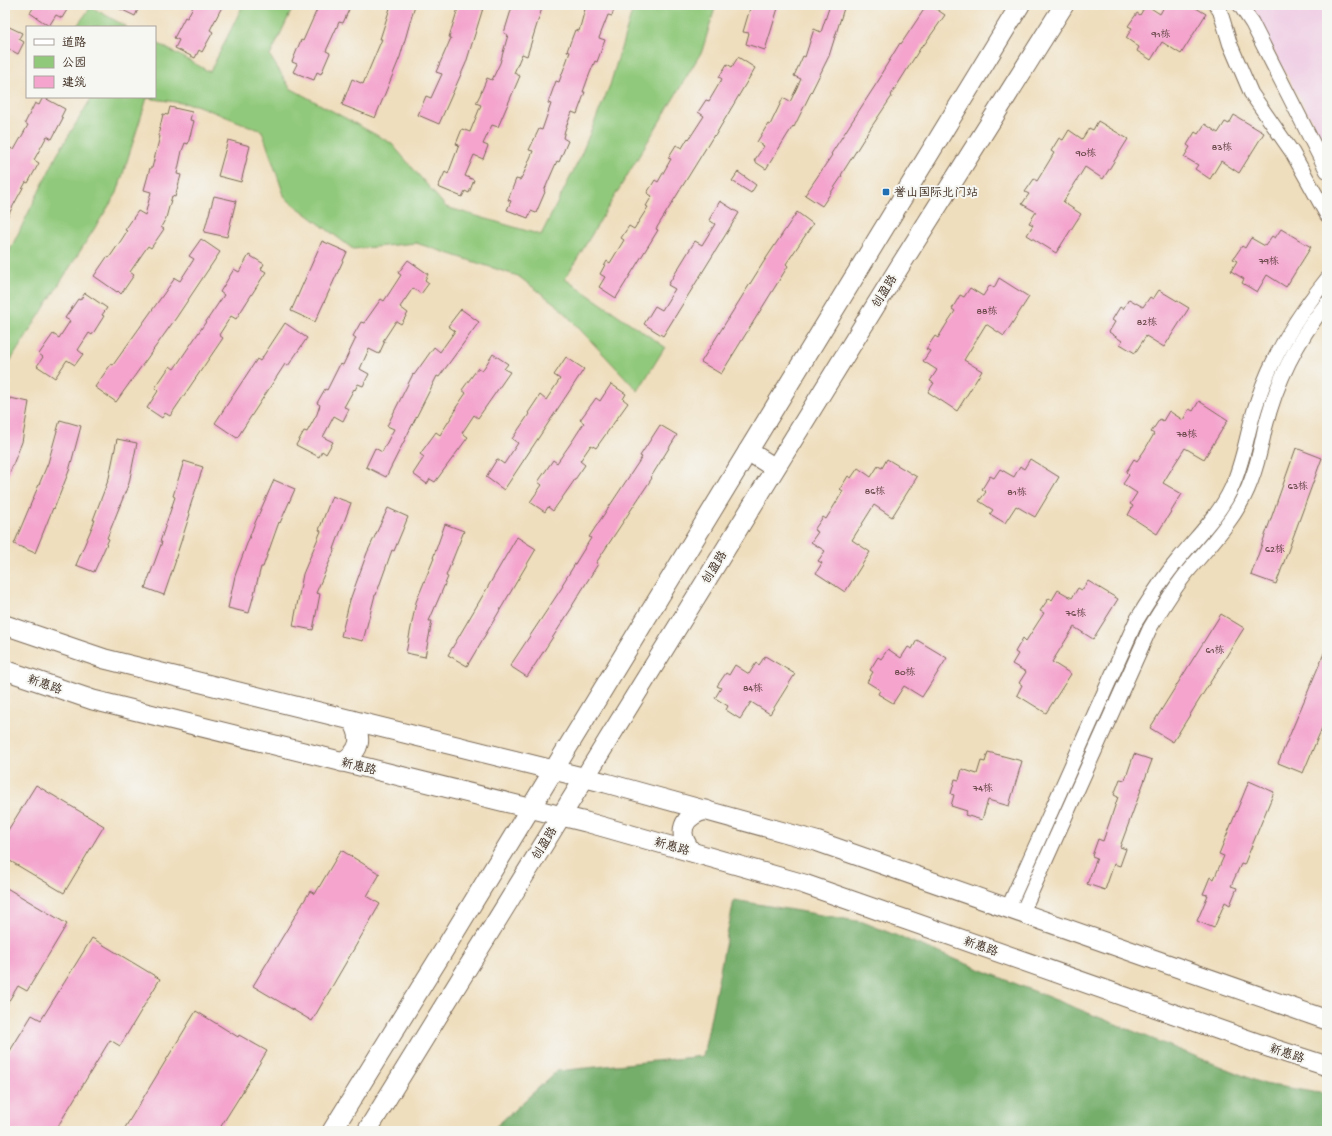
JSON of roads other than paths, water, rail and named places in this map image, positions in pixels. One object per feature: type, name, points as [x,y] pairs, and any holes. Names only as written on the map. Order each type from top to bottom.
[{"type":"main road","points":[[332,1131],[1020,5]]},
{"type":"main road","name":"创盈路","points":[[367,1131],[895,272],[1064,5]]},
{"type":"main road","points":[[748,451],[775,468]]},
{"type":"main road","points":[[5,625],[105,659],[585,778],[816,841],[1327,1020]]},
{"type":"main road","name":"新惠路","points":[[5,670],[93,700],[561,816],[804,884],[1271,1048],[1327,1066]]},
{"type":"main road","points":[[342,762],[351,756],[357,748],[359,738],[357,729],[352,720]]},
{"type":"main road","points":[[692,852],[684,843],[682,832],[686,821],[695,813],[706,810]]},
{"type":"street","points":[[1216,5],[1220,11],[1230,44],[1251,93],[1292,152],[1327,215]]},
{"type":"street","points":[[1240,5],[1252,23],[1327,171]]},
{"type":"street","points":[[1015,911],[1136,621],[1163,578],[1207,527],[1220,509],[1240,469],[1258,400],[1278,352],[1299,315],[1327,279]]},
{"type":"street","points":[[1015,911],[1150,628],[1176,587],[1219,537],[1245,496],[1254,474],[1261,451],[1267,422],[1281,381],[1301,341],[1327,303]]},
{"type":"place","name":"誉山国际北门站","points":[[886,192]]}]
